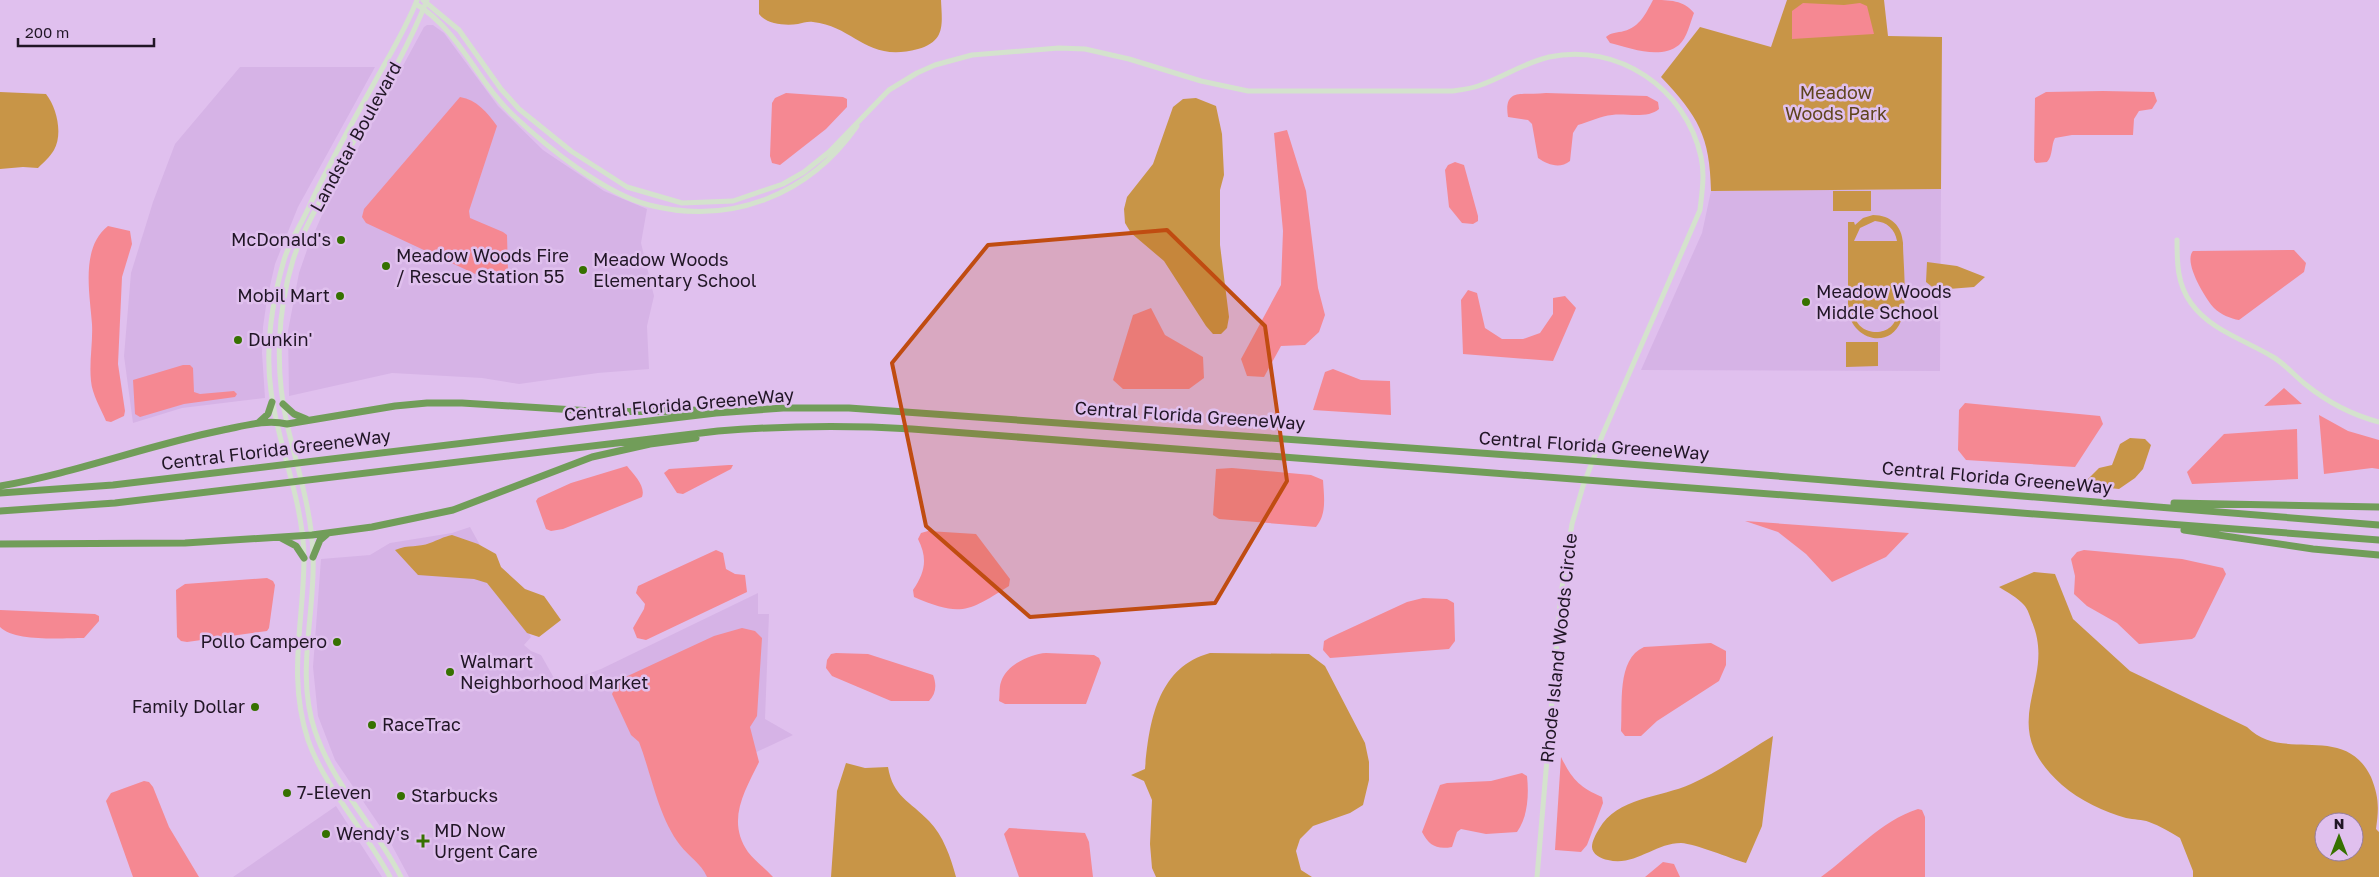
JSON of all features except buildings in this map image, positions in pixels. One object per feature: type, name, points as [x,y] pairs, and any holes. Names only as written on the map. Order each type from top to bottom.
[{"type":"highway","points":[[254,424],[268,414],[272,402]]},
{"type":"highway","points":[[0,486],[85,467],[193,436],[254,424],[277,422],[287,424],[309,419],[427,403],[470,403],[607,412],[750,410]]},
{"type":"highway","points":[[284,404],[294,414],[309,419]]},
{"type":"highway","name":"Central Florida GreeneWay","points":[[0,493],[105,486],[666,418],[750,410],[816,408],[883,409],[1579,460],[2379,525]]},
{"type":"highway","points":[[0,544],[185,543],[328,534],[419,519],[453,510],[560,468],[622,449],[684,439],[816,426]]},
{"type":"highway","name":"Central Florida GreeneWay","points":[[0,511],[39,510],[115,503],[693,433],[751,428],[816,426],[912,429],[2379,540]]},
{"type":"highway","points":[[2056,498],[2236,505],[2379,507]]},
{"type":"highway","points":[[0,516],[39,510]]},
{"type":"highway","points":[[2055,516],[2175,529],[2313,549],[2379,555]]},
{"type":"highway","points":[[313,557],[320,540],[328,534]]},
{"type":"highway","points":[[276,536],[292,542],[304,558]]},
{"type":"street","name":"Landstar Boulevard","points":[[401,877],[391,857],[328,762],[314,730],[305,673],[313,557],[312,535],[306,493],[287,424],[284,404],[280,328],[286,289],[295,256],[317,207],[411,36],[426,1]]},
{"type":"street","name":"Rhode Island Woods Circle","points":[[426,1],[459,30],[501,89],[519,109],[570,151],[627,187],[674,201],[709,204],[733,201],[783,184],[804,172],[830,152],[867,111],[901,82],[935,65],[972,56],[1059,48],[1084,49],[1112,54],[1230,89],[1274,92],[1452,91],[1477,86],[1526,64],[1549,57],[1588,54],[1604,57],[1632,67],[1656,82],[1677,103],[1692,128],[1701,157],[1703,183],[1700,210],[1596,449],[1572,524],[1561,594],[1536,877]]},
{"type":"street","name":"Landstar Boulevard","points":[[390,877],[371,842],[320,766],[309,741],[298,707],[296,673],[304,558],[296,497],[272,402],[269,359],[270,337],[277,289],[286,256],[314,196],[416,2]]},
{"type":"street","name":"Rhode Island Woods Circle","points":[[416,2],[446,28],[493,93],[514,116],[569,162],[596,180],[648,205],[673,210],[713,212],[746,206],[781,194],[807,179],[829,161],[867,111]]},
{"type":"street","points":[[2176,240],[2178,272],[2183,288],[2190,302],[2205,319],[2274,357],[2325,398],[2348,410],[2379,422]]},
{"type":"highlighted area","points":[[1167,230],[1265,326],[1287,481],[1215,603],[1030,617],[926,526],[892,363],[988,245]]},
{"type":"shaded area","points":[[1653,0],[1681,3],[1694,13],[1686,34],[1679,45],[1663,52],[1654,52],[1636,50],[1610,43],[1606,37],[1608,35],[1630,29],[1638,23]]},
{"type":"shaded area","points":[[1803,3],[1844,5],[1860,3],[1867,6],[1874,34],[1792,39],[1792,11]]},
{"type":"shaded area","points":[[433,25],[444,33],[498,106],[543,150],[604,191],[647,209],[641,243],[654,296],[647,326],[649,369],[598,373],[519,384],[482,378],[392,373],[289,396],[288,331],[299,273],[308,247],[322,215],[424,27]]},
{"type":"shaded area","points":[[240,67],[375,67],[298,207],[275,264],[263,327],[262,353],[265,398],[182,408],[133,423],[124,356],[131,273],[153,202],[175,144]]},
{"type":"shaded area","points":[[2046,92],[2154,92],[2157,101],[2152,109],[2139,111],[2134,119],[2133,135],[2072,135],[2055,138],[2049,160],[2036,163],[2034,160],[2035,98]]},
{"type":"shaded area","points":[[786,93],[843,97],[847,99],[847,107],[826,129],[780,165],[772,163],[770,156],[772,103],[775,98]]},
{"type":"shaded area","points":[[1517,94],[1647,96],[1658,102],[1659,109],[1643,115],[1608,116],[1578,125],[1573,133],[1570,161],[1562,165],[1554,165],[1538,158],[1532,124],[1528,120],[1508,117],[1507,107],[1512,97]]},
{"type":"shaded area","points":[[460,97],[472,101],[481,107],[497,126],[469,211],[470,218],[507,235],[508,272],[503,284],[493,279],[488,280],[366,223],[362,217],[364,209]]},
{"type":"shaded area","points":[[1287,130],[1306,191],[1318,288],[1325,315],[1319,332],[1305,345],[1281,346],[1264,377],[1247,376],[1241,359],[1281,285],[1283,231],[1274,133]]},
{"type":"shaded area","points":[[1455,162],[1464,165],[1478,216],[1478,221],[1473,224],[1462,223],[1449,207],[1445,170],[1448,165]]},
{"type":"shaded area","name":"Meadow Woods Middle School","points":[[1941,189],[1940,371],[1641,370],[1702,233],[1711,191]]},
{"type":"shaded area","points":[[108,226],[130,231],[132,244],[122,277],[118,364],[125,411],[124,416],[111,422],[106,421],[95,396],[90,367],[92,324],[89,286],[90,259],[93,246],[99,235]]},
{"type":"shaded area","points":[[2294,250],[2306,263],[2304,272],[2239,320],[2226,316],[2214,308],[2196,280],[2191,263],[2193,251]]},
{"type":"shaded area","points":[[1468,290],[1477,293],[1485,328],[1502,339],[1523,339],[1540,333],[1553,314],[1553,298],[1565,296],[1576,308],[1553,361],[1463,354],[1461,300]]},
{"type":"shaded area","points":[[1151,308],[1165,335],[1203,357],[1204,378],[1189,389],[1123,389],[1113,380],[1133,315]]},
{"type":"shaded area","points":[[183,365],[190,365],[193,368],[194,392],[200,394],[234,391],[237,394],[235,397],[184,404],[140,417],[135,414],[133,380]]},
{"type":"shaded area","points":[[1333,369],[1361,380],[1390,381],[1391,415],[1313,410],[1325,372]]},
{"type":"shaded area","points":[[2284,388],[2302,404],[2264,406]]},
{"type":"shaded area","points":[[1965,403],[2100,416],[2103,424],[2075,467],[1966,460],[1958,450],[1959,410]]},
{"type":"shaded area","points":[[2319,415],[2348,431],[2379,440],[2379,469],[2372,468],[2324,474]]},
{"type":"shaded area","points":[[2297,429],[2298,479],[2192,484],[2187,472],[2224,434]]},
{"type":"shaded area","points":[[733,465],[731,469],[683,494],[677,493],[664,473],[669,469]]},
{"type":"shaded area","points":[[627,466],[641,485],[642,497],[563,529],[551,531],[546,529],[536,501],[538,498],[571,483]]},
{"type":"shaded area","points":[[1232,468],[1311,475],[1323,480],[1324,505],[1320,522],[1316,527],[1219,519],[1213,515],[1216,469]]},
{"type":"shaded area","points":[[1745,521],[1909,533],[1886,557],[1832,582],[1806,554],[1778,532]]},
{"type":"shaded area","points":[[470,527],[531,637],[524,645],[531,651],[541,655],[558,685],[601,669],[758,593],[758,614],[769,614],[765,719],[793,735],[718,770],[731,877],[409,877],[388,838],[335,760],[318,716],[313,667],[321,559],[370,555],[390,543],[452,533]]},
{"type":"shaded area","points":[[928,531],[976,534],[1010,579],[1009,586],[983,602],[964,609],[943,607],[914,597],[913,590],[924,565],[923,553],[918,539],[921,533]]},
{"type":"shaded area","points":[[716,550],[723,553],[726,569],[735,574],[745,575],[747,592],[646,640],[637,638],[633,628],[645,604],[636,593],[638,586]]},
{"type":"shaded area","points":[[2084,550],[2182,559],[2223,568],[2226,574],[2195,637],[2192,639],[2139,644],[2117,623],[2087,606],[2074,594],[2075,576],[2071,559],[2077,552]]},
{"type":"shaded area","points":[[267,578],[273,581],[275,585],[267,631],[187,642],[181,641],[177,637],[176,590],[185,584]]},
{"type":"shaded area","points":[[1423,598],[1447,599],[1454,603],[1455,641],[1449,649],[1330,658],[1323,650],[1324,641],[1329,638],[1407,602]]},
{"type":"shaded area","points":[[0,610],[95,614],[99,616],[99,621],[84,638],[27,637],[7,632],[0,627]]},
{"type":"shaded area","points":[[742,628],[755,631],[762,638],[757,716],[750,727],[759,762],[740,806],[738,829],[748,852],[773,877],[707,877],[702,868],[683,849],[672,834],[661,809],[639,742],[631,735],[612,694],[619,680],[714,636]]},
{"type":"shaded area","points":[[1711,643],[1726,651],[1726,665],[1719,681],[1657,721],[1641,736],[1625,736],[1621,731],[1623,684],[1625,672],[1635,653],[1644,647]]},
{"type":"shaded area","points":[[1046,653],[1094,655],[1099,658],[1101,663],[1086,704],[1005,704],[999,701],[1000,684],[1008,670],[1019,661]]},
{"type":"shaded area","points":[[831,654],[868,654],[933,675],[935,686],[933,695],[929,701],[891,701],[832,676],[826,668],[827,660]]},
{"type":"shaded area","points":[[1561,757],[1577,782],[1587,790],[1602,797],[1603,803],[1587,845],[1581,852],[1555,850]]},
{"type":"shaded area","points":[[1522,773],[1527,776],[1528,798],[1526,812],[1517,832],[1486,834],[1461,829],[1457,832],[1452,847],[1442,848],[1430,843],[1422,832],[1440,785],[1491,781]]},
{"type":"shaded area","points":[[144,781],[149,782],[153,787],[169,827],[199,877],[133,877],[106,801],[111,793]]},
{"type":"shaded area","points":[[336,806],[382,877],[233,877]]},
{"type":"shaded area","points":[[1918,809],[1922,810],[1925,817],[1925,877],[1821,877],[1891,821]]},
{"type":"shaded area","points":[[1009,828],[1085,833],[1089,842],[1093,877],[1019,877],[1004,834]]},
{"type":"shaded area","points":[[1663,862],[1674,864],[1680,877],[1645,877]]},
{"type":"green space","points":[[759,0],[941,0],[942,24],[938,36],[927,46],[900,52],[886,51],[873,48],[828,25],[805,22],[787,25],[766,20],[759,14]]},
{"type":"green space","name":"Meadow Woods Park","points":[[1787,0],[1884,0],[1888,36],[1942,37],[1941,189],[1711,191],[1708,155],[1700,128],[1684,104],[1661,77],[1700,27],[1771,47]]},
{"type":"green space","points":[[0,92],[46,94],[53,106],[58,121],[57,144],[52,153],[38,168],[0,169]]},
{"type":"green space","points":[[1196,98],[1216,106],[1222,134],[1224,175],[1220,190],[1220,245],[1229,317],[1227,328],[1221,334],[1213,334],[1206,326],[1164,261],[1131,233],[1125,223],[1124,209],[1127,197],[1153,164],[1173,107],[1183,99]]},
{"type":"green space","points":[[1833,191],[1871,191],[1871,211],[1833,211]]},
{"type":"green space","points":[[1873,215],[1890,219],[1898,227],[1903,243],[1905,294],[1903,314],[1895,330],[1888,336],[1879,338],[1862,334],[1850,319],[1848,308],[1848,222],[1854,222],[1855,225],[1863,218]],"holes":[[[1875,221],[1890,227],[1897,241],[1854,241],[1860,228]],[[1855,309],[1897,309],[1896,320],[1891,327],[1883,331],[1867,330],[1855,318]]]},
{"type":"green space","points":[[1927,262],[1957,266],[1985,277],[1974,287],[1936,290],[1926,282]]},
{"type":"green space","points":[[1846,342],[1878,342],[1878,366],[1846,367]]},
{"type":"green space","points":[[2130,438],[2145,439],[2151,445],[2143,469],[2135,478],[2119,489],[2082,485],[2099,468],[2112,465],[2120,444]]},
{"type":"green space","points":[[452,535],[478,544],[496,554],[501,567],[525,589],[544,596],[561,620],[539,637],[527,633],[487,583],[474,579],[418,575],[395,550],[426,544]]},
{"type":"green space","points":[[2034,572],[2055,574],[2073,619],[2130,671],[2247,727],[2262,737],[2278,743],[2329,746],[2345,751],[2359,760],[2371,777],[2376,791],[2378,809],[2376,829],[2379,832],[2379,877],[2193,877],[2193,871],[2180,838],[2144,820],[2126,818],[2101,809],[2062,785],[2042,763],[2031,742],[2030,703],[2038,664],[2038,644],[2028,611],[2016,598],[1999,587]]},
{"type":"green space","points":[[1210,653],[1309,654],[1325,666],[1365,743],[1369,762],[1369,780],[1363,805],[1350,813],[1313,826],[1300,839],[1296,851],[1301,870],[1312,877],[1156,877],[1152,868],[1150,844],[1152,800],[1144,781],[1131,775],[1145,769],[1154,715],[1168,683],[1178,670],[1192,660]]},
{"type":"green space","points":[[1773,736],[1762,826],[1746,863],[1704,848],[1681,843],[1662,847],[1636,858],[1618,861],[1603,859],[1592,850],[1593,840],[1599,829],[1607,818],[1617,810],[1628,804],[1679,789],[1702,779]]},
{"type":"green space","points":[[846,763],[865,768],[888,767],[890,777],[898,792],[929,821],[938,833],[949,855],[956,877],[831,877],[837,791]]},
{"type":"place","name":"McDonald's","points":[[341,240]]},
{"type":"place","name":"Meadow Woods Fire / Rescue Station 55","points":[[386,266]]},
{"type":"place","name":"Meadow Woods Elementary School","points":[[583,270]]},
{"type":"place","name":"Mobil Mart","points":[[340,296]]},
{"type":"place","name":"Meadow Woods Middle School","points":[[1806,302]]},
{"type":"place","name":"Dunkin'","points":[[238,340]]},
{"type":"place","name":"Pollo Campero","points":[[337,642]]},
{"type":"place","name":"Walmart Neighborhood Market","points":[[450,672]]},
{"type":"place","name":"Family Dollar","points":[[255,707]]},
{"type":"place","name":"RaceTrac","points":[[372,725]]},
{"type":"place","name":"7-Eleven","points":[[287,793]]},
{"type":"place","name":"Starbucks","points":[[401,796]]},
{"type":"place","name":"Wendy's","points":[[326,834]]},
{"type":"place","name":"MD Now Urgent Care","points":[[423,841]]}]
